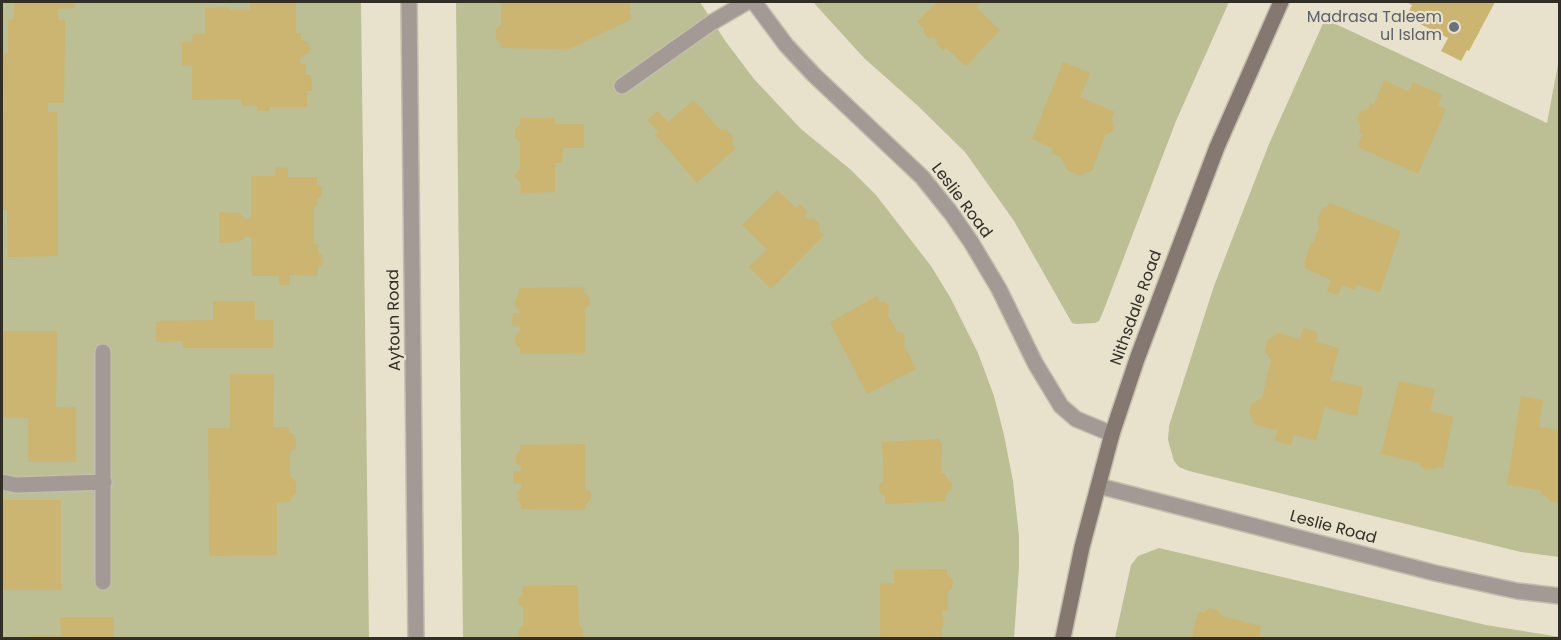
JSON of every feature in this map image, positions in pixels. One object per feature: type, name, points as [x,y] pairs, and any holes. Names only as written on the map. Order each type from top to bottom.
[{"type":"street","name":"Aytoun Road","points":[[409,2],[416,639]]},
{"type":"street","points":[[622,86],[711,23],[747,2]]},
{"type":"street","name":"Leslie Road","points":[[754,2],[786,45],[814,75],[922,177],[951,213],[999,289],[1035,363],[1061,406],[1076,419],[1112,434]]},
{"type":"street","name":"Nithsdale Road","points":[[1062,639],[1082,547],[1112,434],[1137,359],[1216,147],[1281,2]]},
{"type":"street","points":[[103,352],[103,582]]},
{"type":"street","points":[[2,482],[16,485],[104,482]]},
{"type":"street","name":"Leslie Road","points":[[1099,486],[1435,573],[1517,591],[1560,596]]},
{"type":"green space","points":[[2,2],[361,2],[369,638],[2,638]]},
{"type":"green space","points":[[456,2],[700,2],[754,79],[801,129],[851,170],[876,195],[931,266],[950,297],[978,353],[994,396],[1013,481],[1019,536],[1014,638],[463,638]]},
{"type":"green space","points":[[813,2],[1229,2],[1176,121],[1099,321],[1072,323],[1014,221],[965,152],[864,58]]},
{"type":"green space","points":[[1325,19],[1547,123],[1559,59],[1559,557],[1521,552],[1189,471],[1179,467],[1174,461],[1168,440],[1169,426],[1214,286],[1269,144]]},
{"type":"green space","points":[[1159,548],[1486,625],[1560,637],[1115,638],[1131,565],[1138,556]]},
{"type":"building","points":[[14,2],[75,2],[75,8],[58,9],[58,20],[65,20],[64,103],[48,103],[48,112],[57,112],[58,256],[8,257],[7,210],[2,210],[3,54],[8,53],[8,20],[14,19]]},
{"type":"building","points":[[250,2],[296,2],[296,33],[301,33],[301,40],[308,42],[310,46],[309,53],[300,58],[300,64],[306,64],[306,75],[311,75],[312,91],[307,91],[307,107],[270,107],[270,111],[257,111],[257,106],[242,106],[241,99],[192,100],[192,66],[182,66],[182,42],[192,42],[193,34],[205,34],[205,8],[230,7],[230,10],[250,10]]},
{"type":"building","points":[[501,2],[629,2],[631,7],[629,13],[632,19],[569,49],[501,48],[496,38],[496,29],[501,25]]},
{"type":"building","points":[[937,2],[981,2],[976,7],[1000,30],[966,66],[946,48],[944,51],[935,43],[937,40],[934,37],[929,38],[924,33],[924,28],[917,22]]},
{"type":"building","name":"Madrasa Taleem ul Islam","points":[[1406,2],[1495,2],[1469,51],[1467,50],[1461,61],[1441,51],[1448,38],[1406,17],[1412,5]]},
{"type":"building","points":[[1063,62],[1090,73],[1080,97],[1115,112],[1112,119],[1114,125],[1112,132],[1105,135],[1092,171],[1080,175],[1068,171],[1061,157],[1051,153],[1053,148],[1032,139]]},
{"type":"building","points":[[1384,80],[1409,92],[1413,82],[1442,95],[1438,105],[1446,109],[1418,174],[1358,147],[1362,134],[1359,133],[1361,127],[1357,119],[1360,112],[1368,109],[1371,103],[1374,105]]},
{"type":"building","points":[[694,100],[720,130],[727,130],[733,137],[732,144],[736,148],[697,183],[655,134],[658,132],[647,120],[658,111],[668,122]]},
{"type":"building","points":[[520,118],[555,118],[554,124],[584,124],[584,148],[563,148],[562,163],[555,163],[555,192],[520,193],[521,184],[515,177],[520,169],[520,143],[515,138],[515,129],[520,125]]},
{"type":"building","points":[[276,167],[288,168],[288,177],[317,177],[317,184],[322,187],[322,196],[317,199],[317,206],[314,206],[314,244],[318,244],[323,263],[318,268],[318,276],[290,275],[290,285],[279,285],[279,276],[252,276],[251,237],[246,237],[239,242],[219,243],[219,212],[239,213],[245,219],[251,218],[251,176],[275,176]]},
{"type":"building","points":[[777,190],[796,208],[800,204],[808,212],[804,216],[807,219],[813,218],[820,224],[819,230],[824,235],[771,289],[749,267],[767,249],[742,225]]},
{"type":"building","points":[[1329,203],[1401,231],[1380,292],[1357,285],[1355,290],[1342,285],[1338,295],[1327,291],[1331,280],[1304,268],[1311,242],[1313,243],[1319,228],[1317,220],[1322,209]]},
{"type":"building","points":[[585,287],[584,293],[589,297],[590,305],[585,309],[585,353],[520,354],[520,348],[515,343],[520,326],[512,326],[513,313],[520,313],[515,306],[519,288]]},
{"type":"building","points":[[877,296],[881,303],[884,302],[889,306],[888,316],[897,332],[905,336],[904,345],[916,369],[867,394],[830,322]]},
{"type":"building","points":[[213,301],[255,301],[255,320],[273,320],[273,348],[183,348],[183,341],[156,342],[156,321],[213,320]]},
{"type":"building","points":[[1303,328],[1318,332],[1316,342],[1339,348],[1330,382],[1338,381],[1363,387],[1357,416],[1325,406],[1316,440],[1294,435],[1291,445],[1275,441],[1278,430],[1255,425],[1249,413],[1252,403],[1262,398],[1271,360],[1265,351],[1268,339],[1279,333],[1300,339]]},
{"type":"building","points":[[2,331],[57,331],[56,407],[76,407],[76,462],[28,462],[28,418],[2,417]]},
{"type":"building","points":[[230,374],[274,374],[273,427],[289,427],[289,433],[296,438],[296,447],[290,453],[290,476],[296,482],[296,493],[291,497],[290,502],[277,503],[277,555],[209,556],[208,428],[230,428]]},
{"type":"building","points":[[1399,381],[1435,389],[1430,411],[1453,417],[1443,468],[1424,469],[1419,463],[1381,454]]},
{"type":"building","points":[[1521,396],[1543,400],[1539,427],[1560,430],[1560,503],[1550,501],[1545,495],[1541,495],[1541,490],[1507,485]]},
{"type":"building","points":[[940,439],[939,443],[942,443],[941,473],[945,473],[952,484],[946,495],[946,501],[885,504],[885,496],[879,492],[879,485],[884,480],[882,442]]},
{"type":"building","points":[[585,444],[585,488],[591,493],[586,510],[521,509],[517,492],[521,484],[513,484],[513,471],[521,471],[521,467],[516,463],[516,454],[521,450],[520,445]]},
{"type":"building","points":[[2,500],[61,500],[61,590],[2,590]]},
{"type":"building","points":[[947,569],[947,575],[953,580],[952,588],[948,592],[948,611],[942,611],[944,628],[942,628],[942,638],[880,638],[880,583],[894,583],[894,570]]},
{"type":"building","points":[[578,585],[579,625],[583,630],[583,638],[520,638],[518,634],[519,629],[523,626],[523,608],[518,604],[518,600],[523,593],[523,586]]},
{"type":"building","points":[[1209,608],[1218,610],[1221,616],[1261,626],[1259,638],[1192,638],[1198,612],[1204,613]]},
{"type":"building","points":[[60,617],[114,617],[114,638],[30,638],[30,636],[61,636]]},
{"type":"place","name":"Madrasa Taleem ul Islam","points":[[1454,27]]}]
